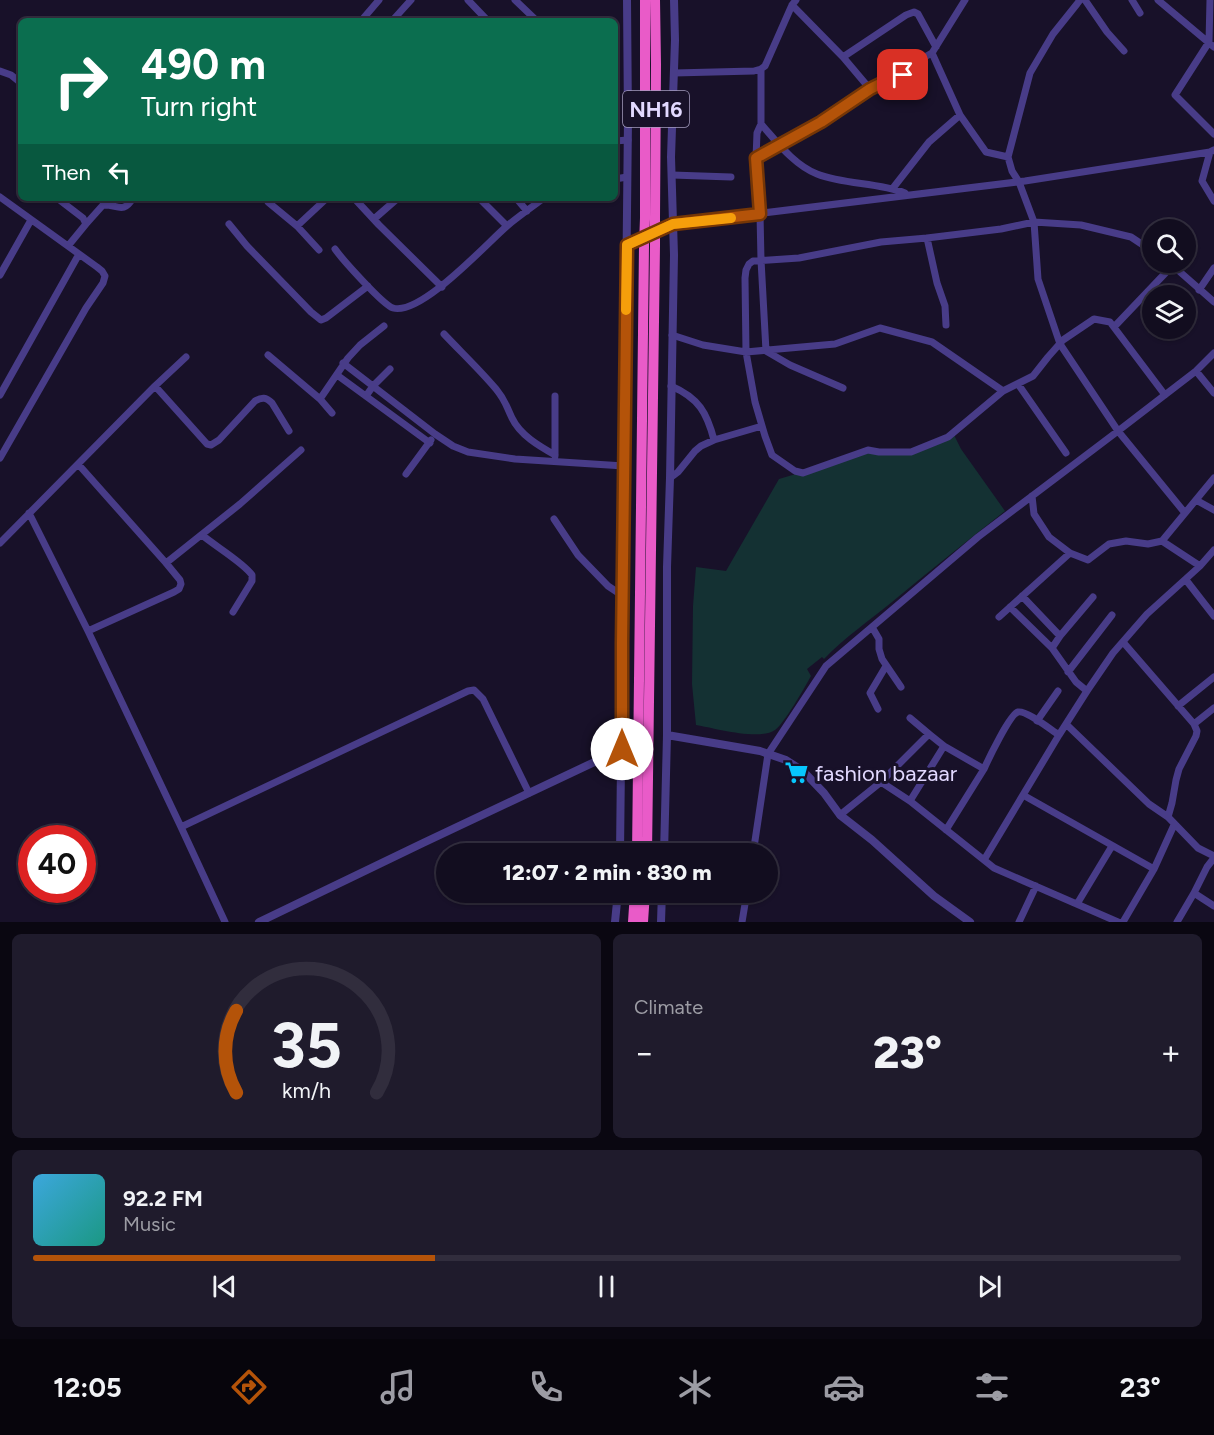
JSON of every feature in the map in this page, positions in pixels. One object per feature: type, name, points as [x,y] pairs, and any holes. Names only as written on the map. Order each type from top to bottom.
[{"type":"highway","name":"NH16","points":[[645,0],[650,218],[647,843]]},
{"type":"highway","name":"NH16","points":[[650,218],[656,64],[655,0]]},
{"type":"highway","name":"NH16","points":[[637,843],[650,245]]},
{"type":"highway","points":[[633,922],[634,903]]},
{"type":"highway","points":[[643,922],[644,903]]},
{"type":"street","points":[[364,18],[379,0]]},
{"type":"street","points":[[395,18],[411,0]]},
{"type":"street","points":[[468,0],[485,18]]},
{"type":"street","points":[[516,0],[534,18]]},
{"type":"street","points":[[620,843],[628,140],[627,0]]},
{"type":"street","points":[[664,843],[672,335],[674,0]]},
{"type":"street","points":[[756,158],[821,122],[870,89],[897,80],[934,50],[965,0]]},
{"type":"street","points":[[1124,51],[1107,32],[1085,0],[1078,2],[1053,34],[1030,73],[1008,157],[1034,222],[1038,279],[1060,344],[1118,431],[1185,513]]},
{"type":"street","points":[[1132,0],[1140,13]]},
{"type":"street","points":[[1158,0],[1211,44]]},
{"type":"street","points":[[1210,0],[1211,44],[1175,95],[1214,134]]},
{"type":"street","points":[[674,73],[761,69],[765,66],[794,2],[870,89]]},
{"type":"street","points":[[843,57],[914,12],[918,15],[934,50],[960,115],[986,152],[1008,157]]},
{"type":"street","points":[[761,69],[761,124],[757,133],[756,158],[766,351]]},
{"type":"street","points":[[0,71],[18,80]]},
{"type":"street","points":[[893,188],[929,142],[960,115]]},
{"type":"street","points":[[761,124],[780,146],[807,169],[819,175],[893,188],[908,195]]},
{"type":"street","points":[[618,141],[628,140]]},
{"type":"street","points":[[627,245],[673,224],[1019,182],[1212,151],[1202,182],[1214,201]]},
{"type":"street","points":[[672,175],[731,177]]},
{"type":"street","points":[[618,178],[627,177]]},
{"type":"street","points":[[0,197],[102,271],[105,276],[0,458]]},
{"type":"street","points":[[61,201],[83,218],[86,224]]},
{"type":"street","points":[[68,246],[103,205],[121,208],[131,201]]},
{"type":"street","points":[[297,226],[324,201]]},
{"type":"street","points":[[357,201],[442,287]]},
{"type":"street","points":[[374,219],[395,201]]},
{"type":"street","points":[[482,201],[507,226]]},
{"type":"street","points":[[519,201],[527,211]]},
{"type":"street","points":[[335,249],[386,303],[392,308],[400,308],[415,303],[442,287],[507,226],[540,201]]},
{"type":"street","points":[[268,202],[297,226],[319,250]]},
{"type":"street","points":[[0,275],[31,220]]},
{"type":"street","points":[[1142,244],[1131,237],[1082,225],[1034,222],[1000,229],[881,242],[798,258],[753,261],[746,270],[746,352],[755,402],[772,455],[795,471],[803,473],[868,450],[911,452],[948,437],[1003,391],[1033,376],[1060,344],[1094,319],[1110,322],[1165,395]]},
{"type":"street","points":[[229,224],[247,246],[321,320],[368,286]]},
{"type":"street","points":[[927,238],[937,283],[945,306],[946,325]]},
{"type":"street","points":[[0,395],[79,254]]},
{"type":"street","points":[[1199,290],[1214,268]]},
{"type":"street","points":[[1114,327],[1163,273]]},
{"type":"street","points":[[1181,273],[1214,302]]},
{"type":"street","points":[[320,399],[343,363],[360,345],[384,326]]},
{"type":"street","points":[[672,335],[703,345],[746,352],[836,344],[880,328],[932,342],[1003,391]]},
{"type":"street","points":[[444,334],[495,388],[505,401],[516,426],[555,458]]},
{"type":"street","points":[[766,351],[790,365],[843,388]]},
{"type":"street","points":[[755,843],[768,754],[826,666],[978,537],[1196,371],[1214,353]]},
{"type":"street","points":[[267,356],[320,399],[332,413]]},
{"type":"street","points":[[0,543],[186,357]]},
{"type":"street","points":[[343,363],[435,434],[453,446],[468,452],[515,459],[555,458],[624,466]]},
{"type":"street","points":[[366,396],[390,369]]},
{"type":"street","points":[[1196,371],[1214,393]]},
{"type":"street","points":[[337,375],[430,443]]},
{"type":"street","points":[[1018,384],[1066,453]]},
{"type":"street","points":[[155,386],[207,444],[211,445],[219,440],[255,401],[262,398],[272,403],[289,431]]},
{"type":"street","points":[[671,386],[681,390],[700,405],[710,424],[714,440]]},
{"type":"street","points":[[555,396],[555,458]]},
{"type":"street","points":[[670,478],[701,446],[762,426]]},
{"type":"street","points":[[406,474],[435,434]]},
{"type":"street","points":[[166,563],[302,450]]},
{"type":"street","points":[[78,464],[166,563],[181,584],[179,589],[88,631]]},
{"type":"street","points":[[1032,496],[1034,514],[1049,537],[1070,553],[1089,560],[1109,544],[1126,541],[1148,544],[1162,541],[1214,478]]},
{"type":"street","points":[[1196,500],[1214,510]]},
{"type":"street","points":[[29,513],[88,631],[225,922]]},
{"type":"street","points":[[554,519],[578,555],[608,586],[622,596]]},
{"type":"street","points":[[202,535],[248,569],[252,575],[252,581],[233,612]]},
{"type":"street","points":[[1162,541],[1200,566]]},
{"type":"street","points":[[984,860],[1087,691],[1123,642],[1147,614],[1186,580],[1214,550]]},
{"type":"street","points":[[999,617],[1070,553]]},
{"type":"street","points":[[1186,580],[1214,616]]},
{"type":"street","points":[[1022,596],[1060,636]]},
{"type":"street","points":[[1052,648],[1093,597]]},
{"type":"street","points":[[1010,607],[1052,648],[1076,682],[1087,691]]},
{"type":"street","points":[[1068,672],[1112,615]]},
{"type":"street","points":[[872,627],[879,637],[880,655],[902,687]]},
{"type":"street","points":[[1123,642],[1194,724],[1197,731],[1197,736],[1179,769],[1168,817]]},
{"type":"street","points":[[878,709],[870,693],[886,666]]},
{"type":"street","points":[[1178,706],[1214,677]]},
{"type":"street","points":[[181,828],[441,703],[474,690],[483,699],[529,793]]},
{"type":"street","points":[[1038,721],[1058,691]]},
{"type":"street","points":[[1194,724],[1214,708]]},
{"type":"street","points":[[946,830],[984,769],[1014,714],[1020,712],[1059,735]]},
{"type":"street","points":[[910,718],[944,746],[984,769]]},
{"type":"street","points":[[1066,724],[1149,804],[1168,817],[1198,848],[1214,857],[1176,922]]},
{"type":"street","points":[[840,815],[880,782],[929,734]]},
{"type":"street","points":[[667,735],[768,754],[786,760],[803,771],[824,793],[840,815],[872,840],[934,896],[970,922]]},
{"type":"street","points":[[910,801],[944,746]]},
{"type":"street","points":[[258,922],[622,749]]},
{"type":"street","points":[[880,782],[910,801],[994,868],[1118,922]]},
{"type":"street","points":[[1023,795],[1154,869]]},
{"type":"street","points":[[1123,922],[1154,869],[1174,825]]},
{"type":"street","points":[[1077,904],[1112,846]]},
{"type":"street","points":[[1020,922],[1036,886]]},
{"type":"street","points":[[1194,893],[1214,906]]},
{"type":"street","points":[[615,922],[617,903]]},
{"type":"street","points":[[661,922],[662,903]]},
{"type":"street","points":[[742,922],[745,903]]},
{"type":"green space","points":[[954,435],[961,449],[1005,511],[849,636],[824,659],[822,657],[807,669],[811,676],[789,713],[775,730],[768,733],[748,734],[696,725],[692,684],[696,567],[726,571],[779,479],[870,452],[914,454]]},
{"type":"slow traffic","points":[[626,310],[627,245],[673,224],[731,218]]},
{"type":"place","name":"fashion bazaar","points":[[797,773]]},
{"type":"route","points":[[622,749],[627,245],[673,224],[760,214],[756,158],[821,122],[870,89],[880,84],[890,83],[903,75]]}]
